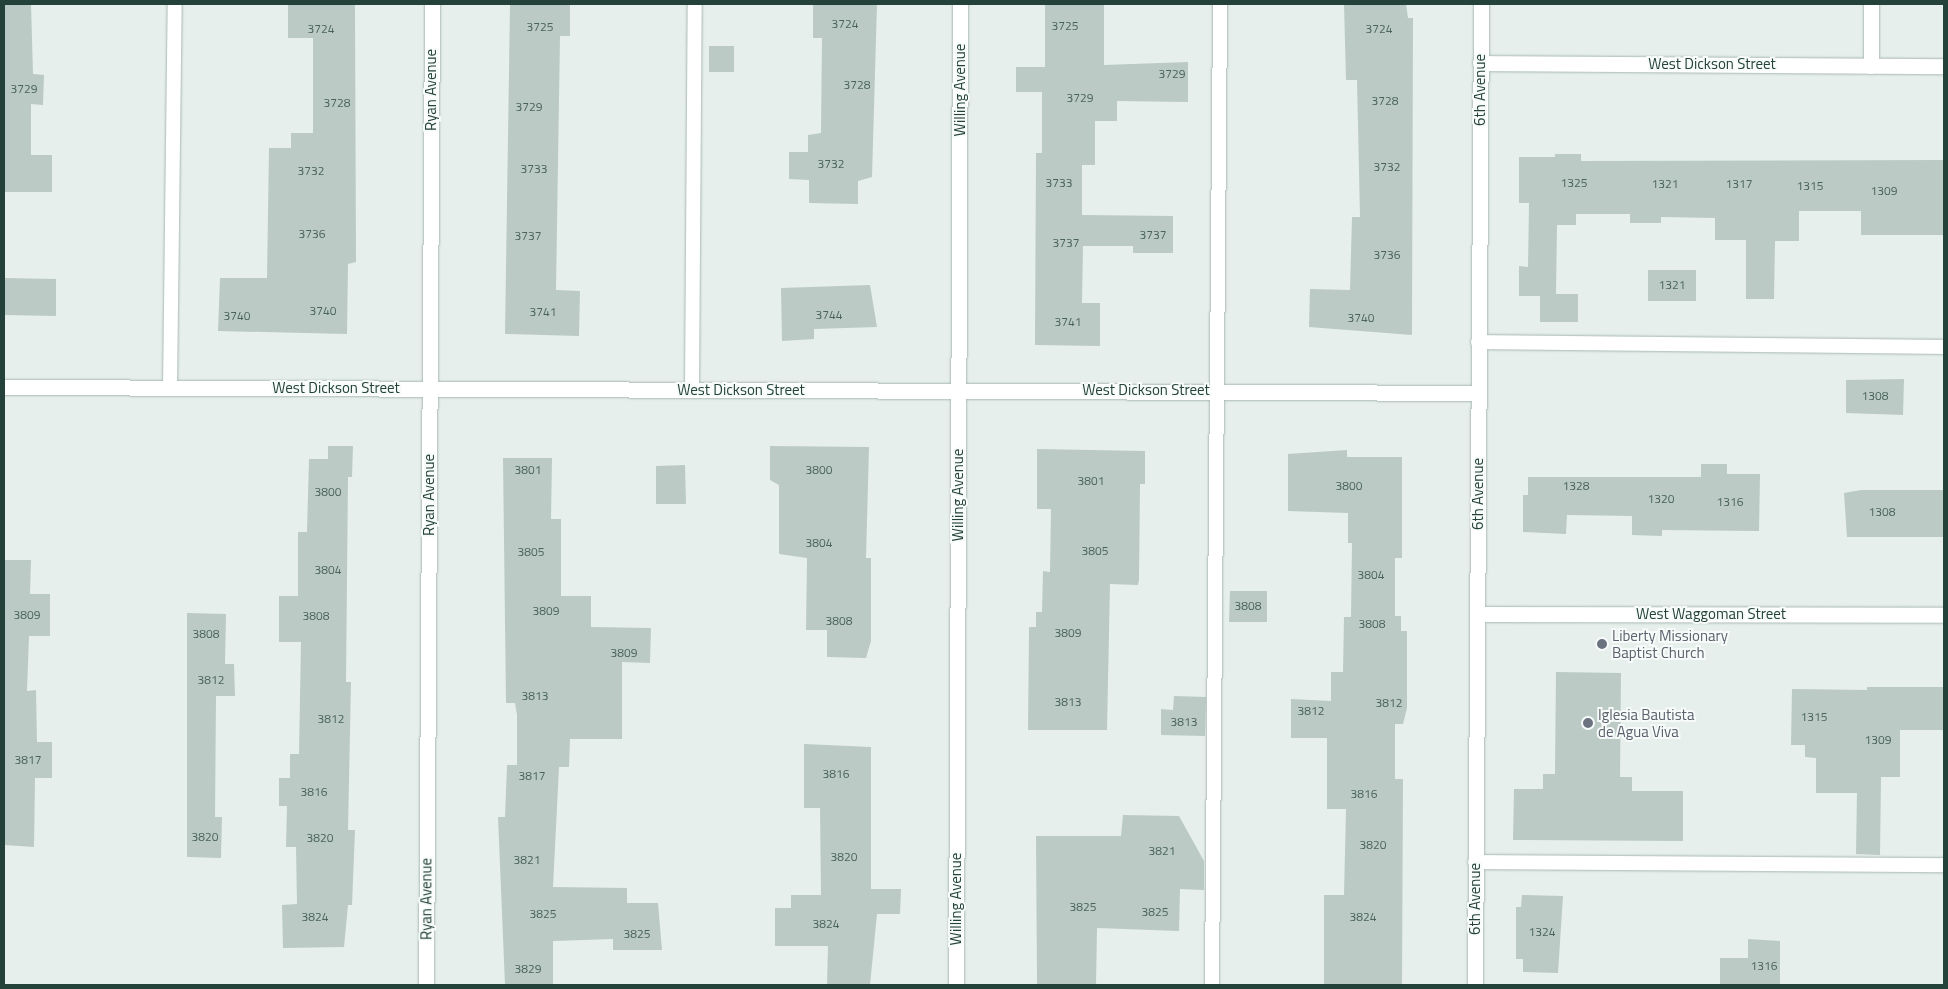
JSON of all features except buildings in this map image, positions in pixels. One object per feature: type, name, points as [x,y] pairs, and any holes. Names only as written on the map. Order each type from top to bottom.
[{"type":"street","name":"Ryan Avenue","points":[[426,985],[432,4]]},
{"type":"street","name":"Willing Avenue","points":[[956,985],[960,4]]},
{"type":"street","name":"6th Avenue","points":[[1475,985],[1480,4]]},
{"type":"street","points":[[1871,4],[1871,66]]},
{"type":"street","name":"West Dickson Street","points":[[1480,62],[1944,66]]},
{"type":"street","name":"West Dickson Street","points":[[4,387],[1215,390],[1478,393]]},
{"type":"street","name":"West Waggoman Street","points":[[1477,614],[1944,615]]},
{"type":"lane","points":[[170,388],[175,4]]},
{"type":"lane","points":[[692,389],[695,4]]},
{"type":"lane","points":[[1212,985],[1215,390],[1220,4]]},
{"type":"lane","points":[[1478,342],[1944,347]]},
{"type":"lane","points":[[1475,862],[1944,865]]},
{"type":"place","name":"Liberty Missionary Baptist Church","points":[[1602,644]]},
{"type":"place","name":"Iglesia Bautista de Agua Viva","points":[[1588,723]]}]
